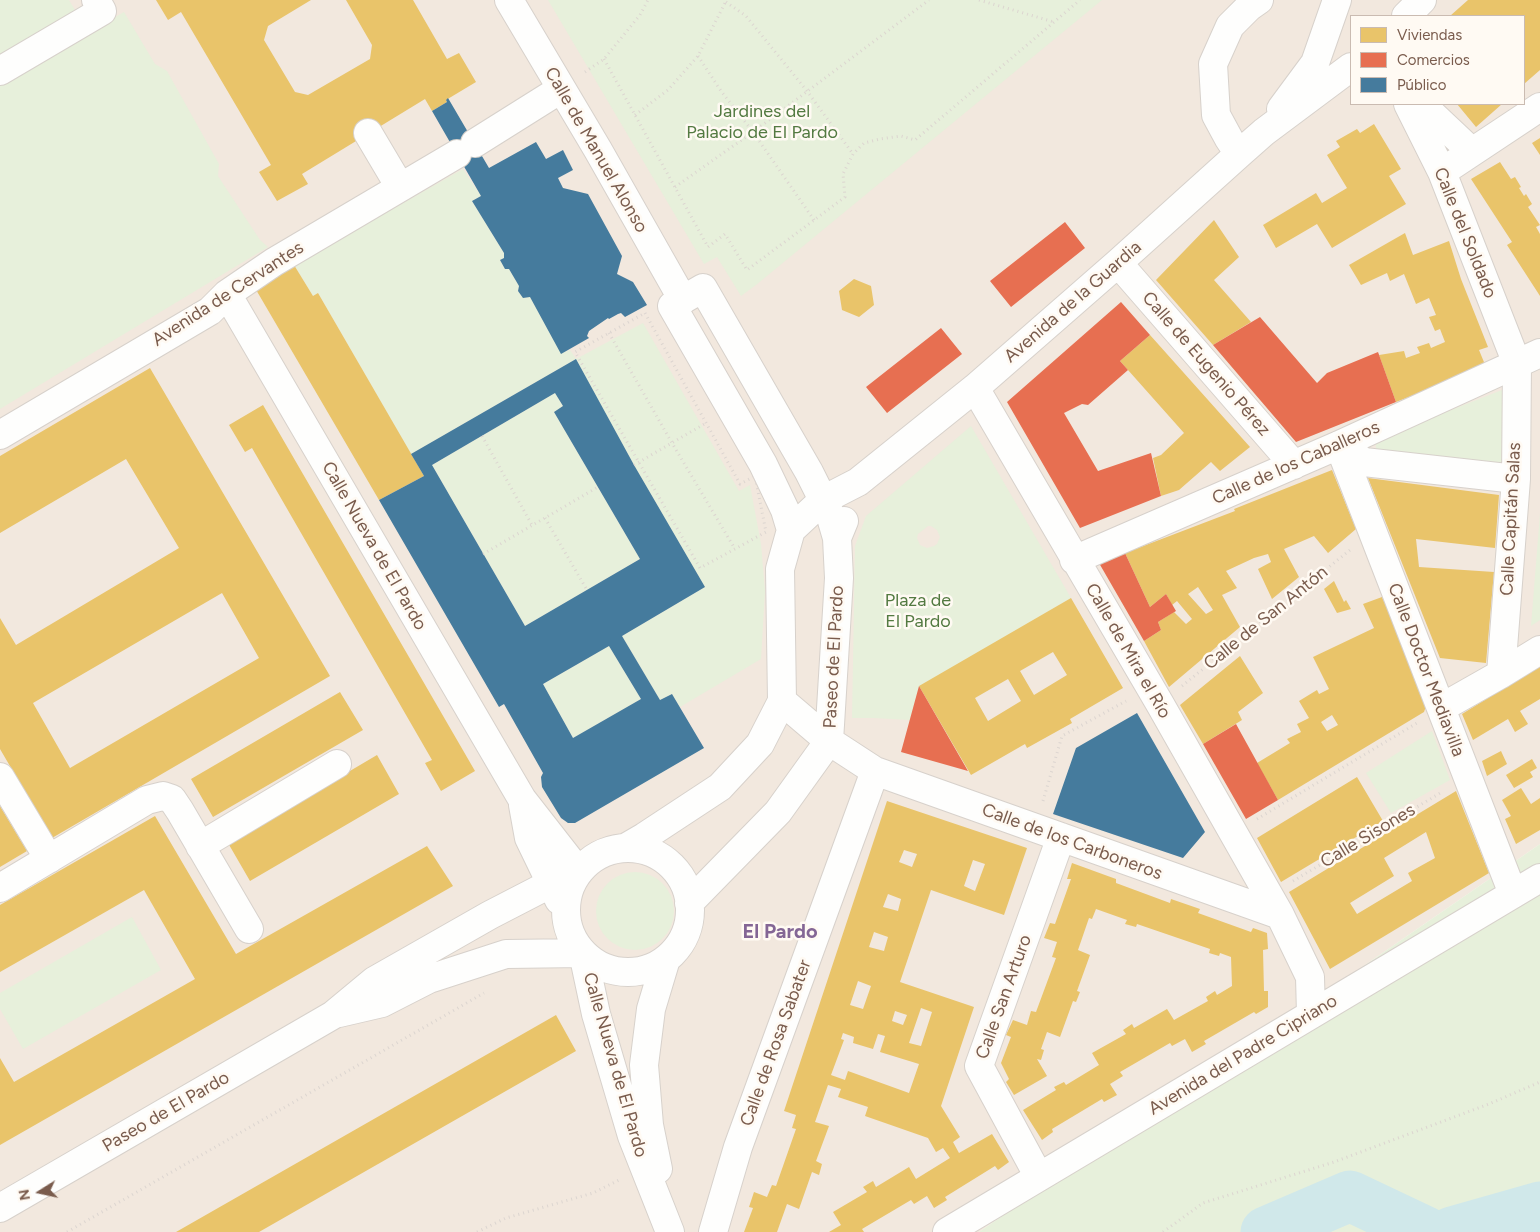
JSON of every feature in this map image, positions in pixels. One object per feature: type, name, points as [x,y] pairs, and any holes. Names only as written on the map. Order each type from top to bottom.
[{"type":"street","name":"Calle de Manuel Alonso","points":[[509,0],[683,300]]},
{"type":"street","points":[[1239,154],[1216,115],[1213,64],[1230,26],[1259,0]]},
{"type":"street","points":[[1264,132],[1314,63],[1337,0]]},
{"type":"street","points":[[1345,0],[1352,15]]},
{"type":"street","points":[[1392,0],[1400,0]]},
{"type":"street","points":[[1407,15],[1422,0]]},
{"type":"street","points":[[0,71],[109,3]]},
{"type":"street","points":[[1314,63],[1350,46]]},
{"type":"street","name":"Avenida de la Guardia","points":[[791,530],[823,500],[858,482],[975,388],[1264,132],[1350,68]]},
{"type":"street","name":"Avenida de Cervantes","points":[[0,435],[210,311],[227,294],[394,176],[466,148],[561,89]]},
{"type":"street","name":"Calle del Soldado","points":[[1408,105],[1442,172],[1528,359]]},
{"type":"street","points":[[1422,105],[1472,152]]},
{"type":"street","points":[[1442,172],[1540,108]]},
{"type":"street","points":[[368,133],[394,176]]},
{"type":"street","name":"Calle de Eugenio Pérez","points":[[1118,263],[1294,465]]},
{"type":"street","points":[[625,848],[720,787],[760,744],[782,701],[780,569],[791,530],[785,510],[763,464],[672,306],[704,288],[823,500]]},
{"type":"street","name":"Calle Nueva de El Pardo","points":[[227,294],[522,799],[579,872]]},
{"type":"street","name":"Calle de los Caballeros","points":[[1074,560],[1294,465],[1528,359]]},
{"type":"street","name":"Calle Capitán Salas","points":[[1501,674],[1516,479],[1528,359]]},
{"type":"street","name":"Calle de Mira el Río","points":[[975,388],[1155,696],[1274,905]]},
{"type":"street","points":[[1339,445],[1364,462],[1516,479]]},
{"type":"street","name":"Calle Doctor Mediavilla","points":[[1339,445],[1513,894]]},
{"type":"street","name":"Paseo de El Pardo","points":[[837,538],[858,482]]},
{"type":"street","name":"Paseo de El Pardo","points":[[689,904],[778,812],[829,741],[838,578],[837,538],[830,514],[823,500]]},
{"type":"street","points":[[1441,708],[1540,650]]},
{"type":"street","name":"Calle de los Carboneros","points":[[782,701],[829,741],[875,771],[1061,837],[1274,905]]},
{"type":"street","points":[[200,846],[336,764]]},
{"type":"street","name":"Calle de Rosa Sabater","points":[[712,1232],[738,1147],[875,771]]},
{"type":"street","points":[[0,777],[49,859]]},
{"type":"street","points":[[0,888],[147,800],[164,796],[172,799],[249,929]]},
{"type":"street","name":"Calle Nueva de El Pardo","points":[[522,799],[529,838],[550,884],[566,913]]},
{"type":"street","name":"Calle San Arturo","points":[[1040,1176],[979,1066],[1061,837]]},
{"type":"street","points":[[625,848],[643,850],[659,857],[672,866],[681,878],[689,904],[687,928],[678,946],[666,959],[653,966],[639,971],[628,972],[617,971],[597,964],[583,953],[574,941],[568,926],[566,913],[566,902],[571,884],[579,872],[591,860],[609,850],[625,848]]},
{"type":"street","name":"Paseo de El Pardo","points":[[0,1208],[333,1015],[374,981],[490,915],[550,884],[579,872]]},
{"type":"street","name":"Avenida del Padre Cipriano","points":[[946,1232],[1540,878]]},
{"type":"street","points":[[1274,905],[1310,977],[1311,1014]]},
{"type":"street","name":"Calle Nueva de El Pardo","points":[[583,953],[596,1014],[632,1136],[670,1232]]},
{"type":"street","name":"Paseo de El Pardo","points":[[333,1015],[382,1003],[429,979],[506,954],[583,953]]},
{"type":"street","name":"Calle Nueva de El Pardo","points":[[666,959],[651,1009],[644,1065],[649,1125],[670,1232]]},
{"type":"path","points":[[561,89],[604,58],[640,15],[648,0]]},
{"type":"path","points":[[675,187],[753,132],[929,0]]},
{"type":"path","points":[[979,0],[1055,22]]},
{"type":"path","points":[[604,58],[708,247],[725,234],[747,270],[845,197],[843,174],[853,154],[864,143],[901,136],[915,140],[1080,0]]},
{"type":"path","points":[[635,115],[668,90],[698,56],[726,1],[746,16],[807,92],[853,154]]},
{"type":"path","points":[[698,56],[814,220]]},
{"type":"path","points":[[644,313],[706,423],[740,484],[755,476],[766,532],[700,568],[575,352],[644,313]]},
{"type":"path","points":[[609,333],[735,549]]},
{"type":"path","points":[[634,465],[706,423]]},
{"type":"path","points":[[482,436],[532,525]]},
{"type":"path","points":[[483,554],[598,487]]},
{"type":"path","points":[[544,518],[587,590]]},
{"type":"path","name":"Calle de San Antón","points":[[1046,789],[1062,736],[1155,696],[1372,532]]},
{"type":"path","points":[[1259,818],[1441,708]]},
{"type":"path","name":"Calle Sisones","points":[[1274,905],[1467,777]]},
{"type":"path","points":[[67,1232],[488,990]]},
{"type":"path","points":[[1163,1232],[1203,1203],[1334,1162],[1489,1104],[1540,1082]]},
{"type":"path","points":[[477,1232],[506,1218],[593,1193],[627,1175]]},
{"type":"path","points":[[74,1227],[76,1232]]},
{"type":"shaded area","points":[[0,0],[1540,0],[1540,844],[979,1232],[0,1232]]},
{"type":"green space","points":[[0,0],[69,0],[88,32],[124,12],[155,64],[167,71],[219,164],[218,176],[260,240],[268,247],[0,409]]},
{"type":"green space","name":"Jardines del Palacio de El Pardo","points":[[548,0],[1102,0],[741,296],[717,257],[704,264]]},
{"type":"green space","points":[[463,169],[481,196],[472,201],[504,253],[504,258],[500,260],[505,269],[509,269],[519,286],[518,291],[523,298],[530,297],[561,353],[570,350],[576,359],[411,454],[318,293],[313,296],[294,265]]},
{"type":"green space","points":[[643,323],[739,491],[750,485],[761,544],[765,591],[761,659],[680,707],[672,694],[660,700],[622,636],[705,587],[634,465],[576,359]]},
{"type":"green space","points":[[1507,388],[1502,469],[1377,454],[1375,440]]},
{"type":"green space","points":[[555,393],[563,406],[554,412],[640,559],[525,626],[432,465]]},
{"type":"green space","name":"Plaza de El Pardo","points":[[971,426],[1071,598],[920,686],[910,720],[852,718],[855,546],[866,516]],"holes":[[[928,526],[937,530],[940,537],[937,544],[927,548],[920,545],[917,538],[918,534]]]},
{"type":"green space","points":[[1540,513],[1540,620],[1531,626]]},
{"type":"green space","points":[[609,646],[641,699],[573,738],[543,684]]},
{"type":"green space","points":[[1432,731],[1450,780],[1391,813],[1366,773]]},
{"type":"green space","points":[[1540,844],[1540,1232],[979,1232]]},
{"type":"green space","points":[[635,872],[650,875],[663,883],[671,896],[674,911],[671,926],[663,939],[650,947],[635,950],[620,947],[607,939],[599,926],[596,911],[599,896],[607,883],[620,875]]},
{"type":"green space","points":[[132,917],[161,970],[23,1049],[0,1009],[0,993]]},
{"type":"building: Viviendas","points":[[156,0],[311,0],[268,26],[264,40],[295,92],[308,95],[370,59],[372,45],[346,0],[413,0],[447,59],[459,53],[476,82],[432,111],[425,99],[302,174],[308,184],[277,201],[259,172],[271,165],[181,12],[168,20]]},
{"type":"building: Viviendas","points":[[1468,0],[1540,0],[1540,70],[1525,83],[1525,15],[1451,15]]},
{"type":"building: Viviendas","points":[[1458,105],[1501,105],[1476,127]]},
{"type":"building: Viviendas","points":[[1374,124],[1401,169],[1389,176],[1406,204],[1332,248],[1317,224],[1276,248],[1263,225],[1316,193],[1322,203],[1347,188],[1327,155],[1340,147],[1336,141],[1357,129],[1360,133]]},
{"type":"building: Viviendas","points":[[1540,138],[1540,155],[1532,143]]},
{"type":"building: Viviendas","points":[[1500,162],[1511,179],[1515,177],[1524,196],[1526,194],[1532,204],[1528,207],[1540,225],[1536,227],[1540,234],[1540,296],[1507,245],[1512,242],[1471,179]]},
{"type":"building: Viviendas","points":[[1214,220],[1239,257],[1214,280],[1251,322],[1213,345],[1156,280]]},
{"type":"building: Viviendas","points":[[1405,233],[1413,255],[1449,241],[1461,279],[1488,347],[1479,350],[1486,367],[1396,402],[1379,355],[1404,351],[1406,358],[1420,353],[1417,347],[1429,343],[1431,348],[1445,342],[1440,329],[1435,331],[1429,317],[1436,315],[1429,298],[1416,304],[1404,274],[1390,281],[1387,273],[1361,285],[1349,265]]},
{"type":"building: Viviendas","points":[[294,265],[313,296],[318,293],[424,476],[379,500],[255,288]]},
{"type":"building: Viviendas","points":[[854,279],[871,286],[874,305],[859,317],[842,310],[839,291]]},
{"type":"building: Viviendas","points":[[1150,335],[1250,447],[1220,471],[1211,462],[1179,490],[1161,496],[1153,458],[1161,455],[1184,433],[1120,361]]},
{"type":"building: Viviendas","points":[[150,368],[330,676],[52,838],[0,749],[0,618],[16,645],[179,548],[126,459],[0,533],[0,456]],"holes":[[[222,593],[259,658],[70,768],[33,703]]]},
{"type":"building: Viviendas","points":[[263,405],[475,771],[441,791],[425,763],[432,760],[252,448],[245,452],[229,425]]},
{"type":"building: Viviendas","points":[[1332,470],[1356,529],[1328,553],[1314,536],[1284,549],[1299,577],[1272,599],[1258,569],[1271,562],[1268,554],[1254,558],[1226,571],[1237,588],[1222,595],[1240,627],[1169,687],[1144,641],[1161,630],[1158,622],[1174,612],[1186,624],[1192,619],[1177,601],[1172,605],[1166,594],[1150,607],[1125,553],[1235,511],[1234,509]],"holes":[[[1198,587],[1213,610],[1206,614],[1188,594]]]},
{"type":"building: Viviendas","points":[[1368,478],[1499,495],[1495,548],[1416,539],[1419,567],[1494,572],[1486,663],[1440,658]]},
{"type":"building: Viviendas","points":[[1334,581],[1344,602],[1346,600],[1351,609],[1337,613],[1324,589]]},
{"type":"building: Viviendas","points":[[1382,597],[1428,700],[1424,712],[1278,800],[1257,763],[1290,743],[1287,739],[1301,732],[1297,724],[1309,718],[1299,701],[1317,690],[1319,694],[1329,689],[1313,657],[1374,628],[1363,604]],"holes":[[[1332,715],[1338,725],[1327,731],[1321,722]]]},
{"type":"building: Viviendas","points":[[1071,598],[1123,688],[1070,719],[1072,723],[1027,748],[1025,744],[971,775],[919,686]],"holes":[[[1053,652],[1067,675],[1034,695],[1020,671]],[[1008,679],[1021,701],[988,721],[975,698]]]},
{"type":"building: Viviendas","points":[[1240,656],[1263,693],[1238,712],[1242,720],[1203,744],[1180,705]]},
{"type":"building: Viviendas","points":[[1540,666],[1540,699],[1520,711],[1528,724],[1515,732],[1508,719],[1473,740],[1462,714]]},
{"type":"building: Viviendas","points":[[340,692],[363,730],[213,817],[191,779]]},
{"type":"building: Viviendas","points":[[1501,751],[1507,764],[1487,776],[1482,761]]},
{"type":"building: Viviendas","points":[[377,755],[399,794],[250,881],[228,843]]},
{"type":"building: Viviendas","points":[[1532,759],[1537,768],[1530,772],[1533,777],[1514,788],[1506,775]]},
{"type":"building: Viviendas","points":[[1357,777],[1383,821],[1281,882],[1257,838]]},
{"type":"building: Viviendas","points":[[1521,788],[1531,804],[1540,798],[1540,830],[1516,844],[1505,819],[1511,816],[1502,800]]},
{"type":"building: Viviendas","points":[[1456,791],[1489,873],[1330,969],[1289,892]],"holes":[[[1426,832],[1435,858],[1408,873],[1412,881],[1357,914],[1350,903],[1394,876],[1384,858]]]},
{"type":"building: Viviendas","points":[[887,801],[1027,848],[1004,915],[931,890],[900,982],[974,1007],[941,1106],[960,1137],[953,1142],[959,1153],[992,1134],[1009,1162],[998,1170],[995,1166],[945,1197],[947,1200],[934,1208],[927,1196],[914,1204],[911,1200],[862,1229],[864,1232],[829,1232],[841,1225],[833,1212],[867,1192],[863,1187],[873,1181],[876,1187],[909,1167],[916,1179],[950,1158],[943,1148],[936,1152],[928,1138],[865,1116],[868,1107],[838,1097],[841,1089],[828,1085],[815,1122],[829,1126],[816,1161],[822,1164],[819,1175],[812,1172],[799,1209],[787,1204],[777,1232],[744,1232],[753,1208],[749,1207],[754,1192],[767,1197],[772,1185],[776,1186],[796,1129],[792,1128],[796,1115],[784,1111]],"holes":[[[904,850],[917,854],[912,867],[899,862]],[[973,860],[985,864],[975,891],[964,886]],[[888,894],[901,899],[898,911],[883,907]],[[874,932],[888,937],[884,951],[869,947]],[[858,981],[871,986],[863,1009],[850,1005]],[[921,1008],[932,1012],[921,1046],[909,1043]],[[895,1011],[907,1015],[903,1025],[892,1021]],[[843,1033],[854,1037],[853,1043],[873,1049],[878,1034],[885,1036],[880,1052],[919,1064],[909,1093],[848,1071],[845,1080],[831,1075],[844,1040],[841,1039]]]},
{"type":"building: Viviendas","points":[[0,806],[27,851],[0,867]]},
{"type":"building: Viviendas","points":[[155,816],[236,954],[427,846],[453,886],[0,1145],[0,1058],[14,1082],[195,979],[144,890],[0,972],[0,905]]},
{"type":"building: Viviendas","points":[[1072,863],[1116,879],[1116,883],[1170,903],[1171,899],[1200,909],[1198,913],[1251,932],[1253,928],[1267,933],[1268,949],[1263,950],[1264,991],[1268,991],[1268,1007],[1256,1014],[1254,1012],[1204,1041],[1206,1044],[1192,1052],[1185,1039],[1172,1046],[1170,1043],[1120,1072],[1123,1076],[1110,1084],[1117,1095],[1104,1102],[1102,1099],[1052,1129],[1053,1132],[1042,1140],[1023,1110],[1056,1090],[1054,1087],[1064,1082],[1066,1085],[1099,1065],[1092,1053],[1126,1034],[1123,1030],[1132,1024],[1134,1028],[1167,1009],[1174,1020],[1208,1001],[1206,997],[1215,991],[1217,995],[1232,986],[1231,957],[1220,953],[1219,956],[1209,953],[1210,949],[1137,924],[1136,927],[1125,924],[1127,920],[1096,909],[1092,919],[1089,918],[1078,950],[1090,955],[1077,991],[1080,992],[1076,1002],[1073,1001],[1060,1037],[1047,1032],[1041,1049],[1044,1050],[1041,1060],[1037,1059],[1047,1076],[1014,1095],[1006,1082],[1009,1079],[1001,1063],[1011,1037],[1006,1035],[1013,1020],[1027,1025],[1031,1011],[1036,1012],[1056,958],[1052,957],[1057,942],[1044,938],[1050,923],[1055,924],[1071,879],[1067,879]]},
{"type":"building: Viviendas","points":[[556,1015],[576,1051],[259,1232],[176,1232]]},
{"type":"building: Comercios","points":[[1065,222],[1085,248],[1011,307],[990,281]]},
{"type":"building: Comercios","points":[[1121,302],[1150,335],[1120,361],[1128,370],[1088,405],[1082,404],[1064,413],[1098,471],[1151,453],[1161,496],[1080,528],[1007,402]]},
{"type":"building: Comercios","points":[[1260,317],[1317,383],[1327,373],[1378,352],[1396,402],[1296,442],[1213,345]]},
{"type":"building: Comercios","points":[[941,328],[962,354],[887,413],[866,387]]},
{"type":"building: Comercios","points":[[1125,553],[1150,607],[1166,594],[1176,611],[1158,622],[1161,630],[1144,641],[1099,563]]},
{"type":"building: Comercios","points":[[919,686],[968,771],[901,752]]},
{"type":"building: Comercios","points":[[1236,724],[1278,800],[1246,819],[1203,744]]},
{"type":"building: Público","points":[[448,98],[489,168],[536,142],[546,159],[563,150],[573,170],[558,178],[563,188],[588,194],[622,256],[617,274],[633,282],[647,305],[625,317],[621,313],[608,318],[589,331],[587,336],[589,338],[561,354],[530,297],[523,298],[518,291],[519,286],[509,269],[505,269],[500,260],[504,258],[504,253],[472,201],[481,196],[432,111],[447,102]]},
{"type":"building: Público","points":[[576,359],[634,465],[705,587],[622,636],[660,700],[672,694],[704,748],[575,823],[568,823],[561,818],[542,787],[541,777],[543,773],[504,704],[499,707],[379,500],[424,476],[411,454]],"holes":[[[555,393],[563,406],[554,412],[640,559],[525,626],[432,465]],[[609,646],[641,699],[573,738],[543,684]]]},
{"type":"building: Público","points":[[1137,713],[1205,832],[1183,858],[1053,814],[1076,748]]},
{"type":"waterway","points":[[1266,1232],[1350,1196],[1426,1232]]},
{"type":"waterway","points":[[1452,1232],[1540,1207]]},
{"type":"district","name":"El Pardo","points":[[780,932]]}]
